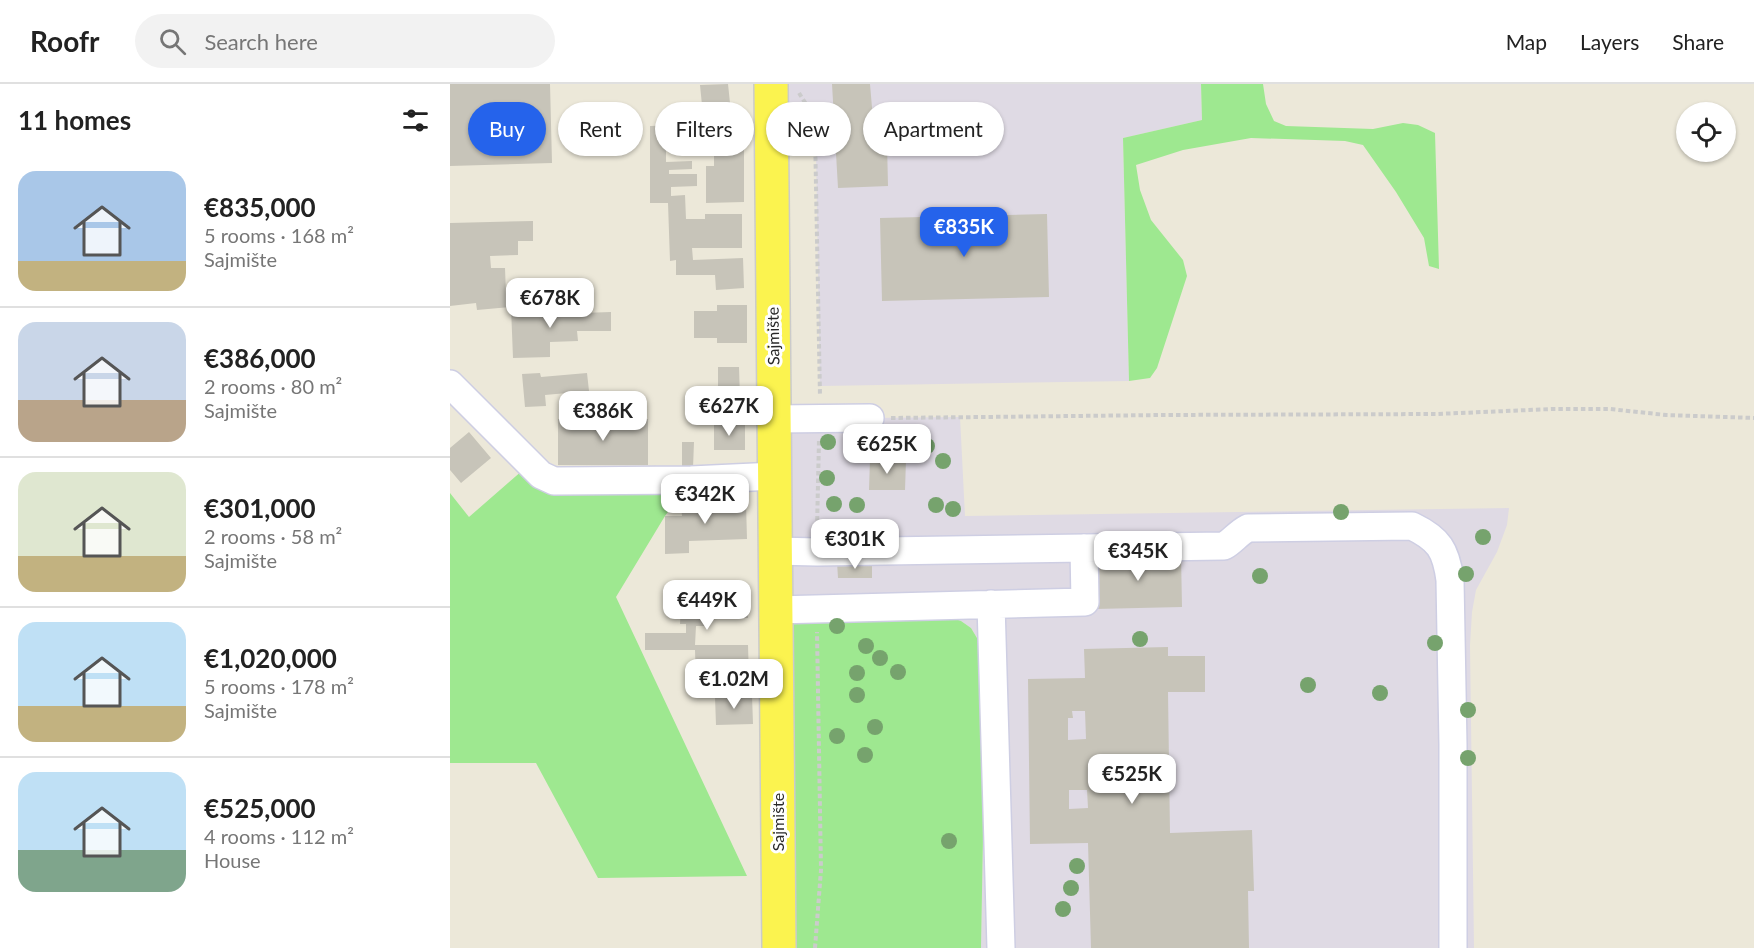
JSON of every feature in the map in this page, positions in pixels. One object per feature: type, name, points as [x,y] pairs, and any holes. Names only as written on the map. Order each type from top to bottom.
[{"type":"main road","name":"Sajmište","points":[[779,948],[774,419],[784,87]]},
{"type":"street","points":[[450,384],[541,475],[554,481],[681,480],[775,476]]},
{"type":"street","points":[[774,419],[870,418]]},
{"type":"street","points":[[775,551],[1224,546],[1233,541],[1238,532],[1248,528],[1412,526],[1425,532],[1440,546],[1447,560],[1450,580],[1453,948]]},
{"type":"street","points":[[776,610],[1085,602],[1084,548]]},
{"type":"street","points":[[991,604],[1001,948]]},
{"type":"path","points":[[784,87],[811,112],[815,133],[820,419],[817,552]]},
{"type":"path","points":[[870,418],[1437,414],[1610,409],[1666,416],[1754,418]]},
{"type":"path","points":[[815,948],[821,870],[817,609]]},
{"type":"shaded area","points":[[771,84],[1201,84],[1202,120],[1123,138],[1129,381],[820,386],[816,156],[851,156],[851,102],[771,102]]},
{"type":"shaded area","points":[[960,417],[965,516],[1509,508],[1507,525],[1497,552],[1476,590],[1472,612],[1470,645],[1474,948],[981,948],[985,724],[983,647],[971,628],[961,621],[776,621],[774,419]]},
{"type":"green space","points":[[1201,84],[1263,84],[1266,104],[1274,121],[1286,126],[1373,129],[1403,123],[1418,125],[1435,133],[1439,269],[1429,266],[1424,238],[1396,192],[1363,145],[1345,141],[1251,138],[1183,150],[1136,165],[1140,190],[1151,220],[1183,260],[1187,276],[1157,368],[1150,378],[1129,381],[1123,138],[1202,120]]},
{"type":"green space","points":[[531,463],[541,475],[691,480],[665,516],[616,597],[747,876],[598,878],[536,763],[450,763],[450,493],[469,517]]},
{"type":"green space","points":[[946,616],[961,621],[971,628],[983,648],[985,724],[981,948],[779,948],[776,621]]},
{"type":"building","points":[[450,84],[550,84],[552,163],[450,166]]},
{"type":"building","points":[[728,84],[730,102],[702,102],[700,85]]},
{"type":"building","points":[[832,84],[870,84],[872,102],[863,102],[863,156],[887,156],[888,186],[838,188],[836,156],[851,156],[851,102],[833,102]]},
{"type":"building","points":[[650,126],[655,126],[655,156],[666,156],[666,162],[692,161],[692,169],[669,170],[669,174],[697,174],[697,186],[671,187],[671,196],[685,195],[686,219],[705,219],[705,214],[742,214],[742,248],[692,248],[693,260],[743,258],[744,288],[716,290],[715,275],[676,275],[676,260],[670,261],[668,203],[650,203]]},
{"type":"building","points":[[714,156],[744,156],[744,202],[706,203],[706,166],[714,166]]},
{"type":"building","points":[[1047,214],[1049,297],[882,301],[880,218]]},
{"type":"building","points":[[533,221],[533,241],[518,241],[518,255],[490,256],[491,268],[505,268],[506,294],[510,294],[511,307],[477,310],[476,303],[450,306],[450,223]]},
{"type":"building","points":[[552,305],[552,314],[611,312],[611,331],[577,331],[578,341],[550,342],[550,357],[513,358],[511,307]]},
{"type":"building","points":[[717,305],[747,305],[747,343],[717,343],[717,338],[694,338],[694,311],[717,311]]},
{"type":"building","points":[[718,367],[739,367],[740,399],[718,399]]},
{"type":"building","points":[[540,373],[541,377],[587,373],[589,391],[545,395],[546,406],[525,407],[522,374]]},
{"type":"building","points":[[558,419],[648,419],[648,465],[558,465]]},
{"type":"building","points":[[714,424],[745,424],[745,450],[714,450]]},
{"type":"building","points":[[469,432],[491,458],[461,483],[450,470],[450,448]]},
{"type":"building","points":[[682,442],[694,442],[693,468],[682,468]]},
{"type":"building","points":[[870,459],[906,460],[905,490],[869,490]]},
{"type":"building","points":[[746,503],[747,539],[689,541],[689,553],[665,554],[665,516],[682,516],[681,505]]},
{"type":"building","points":[[1181,555],[1182,607],[1095,609],[1094,557]]},
{"type":"building","points":[[872,561],[872,578],[838,578],[837,562]]},
{"type":"building","points":[[677,583],[718,584],[718,589],[748,590],[748,618],[708,617],[707,626],[696,626],[695,645],[748,645],[749,679],[696,681],[695,650],[645,650],[645,633],[686,633],[686,624],[680,624],[681,603],[676,603]]},
{"type":"building","points":[[1168,647],[1168,656],[1205,656],[1205,692],[1168,692],[1170,833],[1252,830],[1254,891],[1248,891],[1249,948],[1091,948],[1088,843],[1030,844],[1028,679],[1085,678],[1084,649]],"holes":[[[1072,711],[1085,711],[1086,739],[1068,740],[1068,718],[1073,718]],[[1069,790],[1087,790],[1088,808],[1069,809]]]},
{"type":"building","points":[[752,695],[753,724],[716,725],[715,697]]}]
